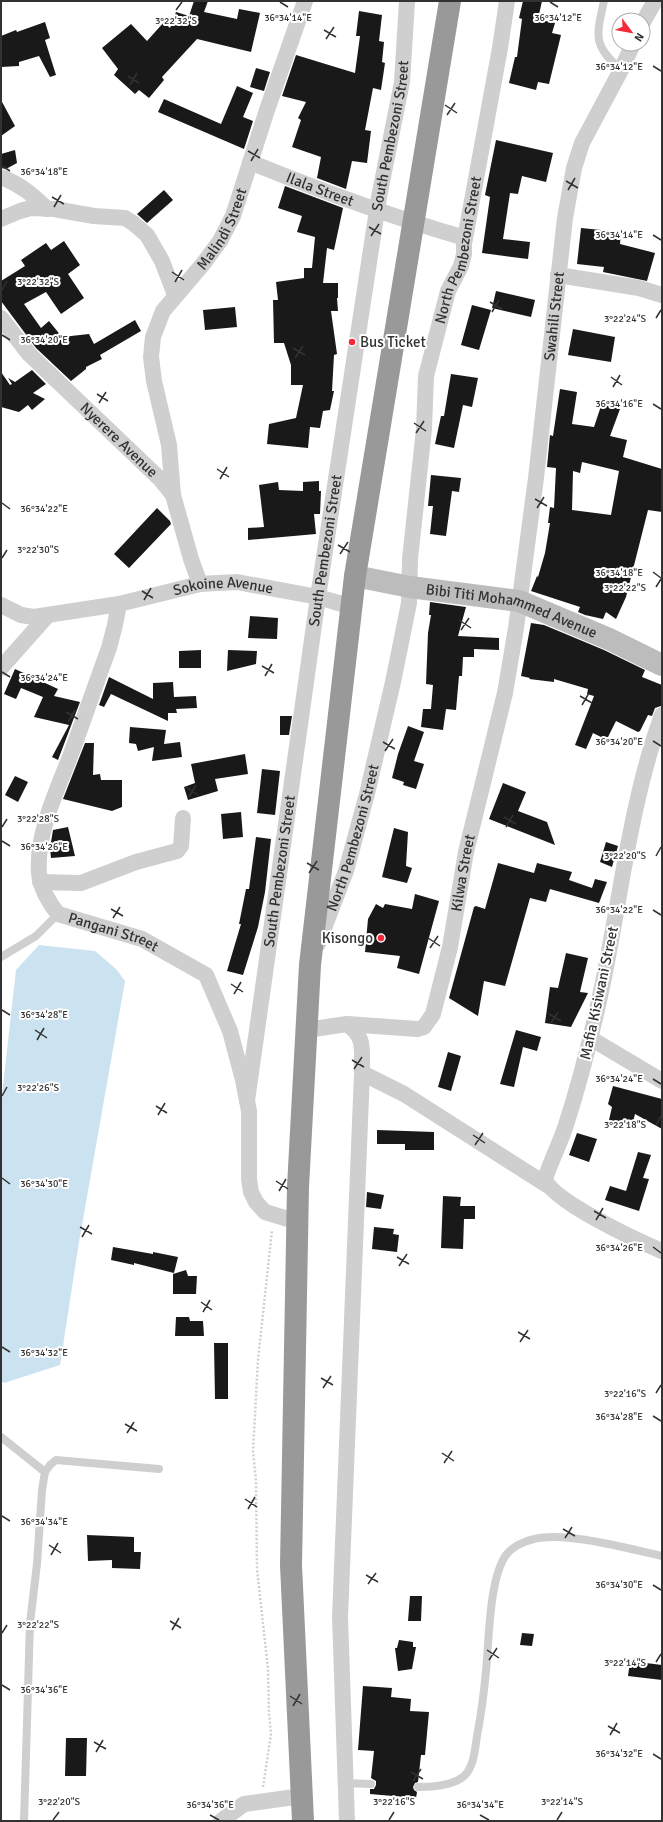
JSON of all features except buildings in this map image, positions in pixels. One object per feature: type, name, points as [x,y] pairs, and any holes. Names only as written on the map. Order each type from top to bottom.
[{"type":"highway","points":[[303,1821],[290,1565],[298,1222],[310,965],[355,576],[450,1]]},
{"type":"street","name":"Malindi Street","points":[[173,496],[169,445],[154,381],[151,358],[153,337],[163,311],[203,264],[220,241],[234,216],[250,162],[304,1]]},
{"type":"street","name":"South Pembezoni Street","points":[[247,1101],[318,597],[377,211],[402,82],[407,1]]},
{"type":"street","name":"North Pembezoni Street","points":[[310,965],[346,871],[365,802],[393,682],[409,603],[410,559],[424,429],[426,376],[448,291],[462,266],[465,238],[500,48],[507,1]]},
{"type":"street","points":[[649,12],[655,1]]},
{"type":"street","name":"Swahili Street","points":[[519,601],[536,478],[565,218],[574,168],[582,143],[622,70],[630,52]]},
{"type":"street","name":"Ilala Street","points":[[250,162],[311,187],[377,211],[465,238]]},
{"type":"street","points":[[1,177],[16,182],[33,195],[47,209]]},
{"type":"street","points":[[1,219],[31,208],[94,216],[124,218],[133,222],[147,235],[155,248],[175,296]]},
{"type":"street","points":[[558,274],[639,288],[662,295]]},
{"type":"street","name":"Nyerere Avenue","points":[[1,318],[29,354],[160,479],[173,496],[191,559],[200,584]]},
{"type":"street","name":"Bibi Titi Mohammed Avenue","points":[[355,576],[410,587],[519,601],[609,639],[662,665]]},
{"type":"street","name":"Sokoine Avenue","points":[[1,605],[27,617],[48,615],[119,604],[200,584],[237,582],[318,597],[352,607]]},
{"type":"street","name":"Kilwa Street","points":[[307,1030],[347,1024],[417,1029],[424,1027],[433,1014],[450,947],[466,852],[505,693],[519,601]]},
{"type":"street","name":"Pangani Street","points":[[119,604],[116,625],[109,648],[41,840],[39,871],[40,882],[53,908],[58,914],[142,939],[203,972],[209,981],[217,1004],[230,1031],[247,1101],[249,1111],[249,1179],[251,1192],[256,1202],[265,1212],[298,1222]]},
{"type":"street","points":[[1,668],[48,615]]},
{"type":"street","name":"Mafia Kisiwani Street","points":[[547,1185],[545,1178],[565,1128],[590,1038],[602,987],[628,848],[652,743],[662,716]]},
{"type":"street","points":[[40,882],[81,883],[136,862],[177,851],[181,846],[183,818]]},
{"type":"street","points":[[347,1024],[358,1034],[361,1041],[362,1073],[340,1617],[347,1821]]},
{"type":"street","points":[[590,1038],[662,1081]]},
{"type":"street","points":[[362,1073],[404,1094],[596,1218],[662,1251]]},
{"type":"street","points":[[221,1821],[244,1804],[302,1796]]},
{"type":"lane","points":[[604,1],[598,32],[598,42],[606,57],[622,70]]},
{"type":"lane","points":[[1,957],[36,936],[58,914]]},
{"type":"lane","points":[[1,1437],[45,1472]]},
{"type":"lane","points":[[24,1821],[30,1623],[37,1564],[42,1490],[45,1472],[56,1460],[159,1469]]},
{"type":"lane","points":[[418,1786],[447,1784],[458,1780],[465,1776],[470,1766],[479,1725],[485,1686],[493,1596],[500,1567],[506,1555],[520,1543],[534,1538],[551,1537],[618,1546],[662,1556]]},
{"type":"lane","points":[[345,1783],[370,1784]]},
{"type":"path","points":[[262,1801],[271,1734],[268,1669],[257,1569],[256,1481],[253,1451],[258,1360],[274,1215]]},
{"type":"water","points":[[39,945],[95,951],[116,969],[125,981],[79,1242],[60,1365],[4,1383],[1,1381],[1,1104],[16,970]]},
{"type":"place","name":"Bus Ticket","points":[[352,342]]},
{"type":"place","name":"Kisongo","points":[[381,938]]}]
